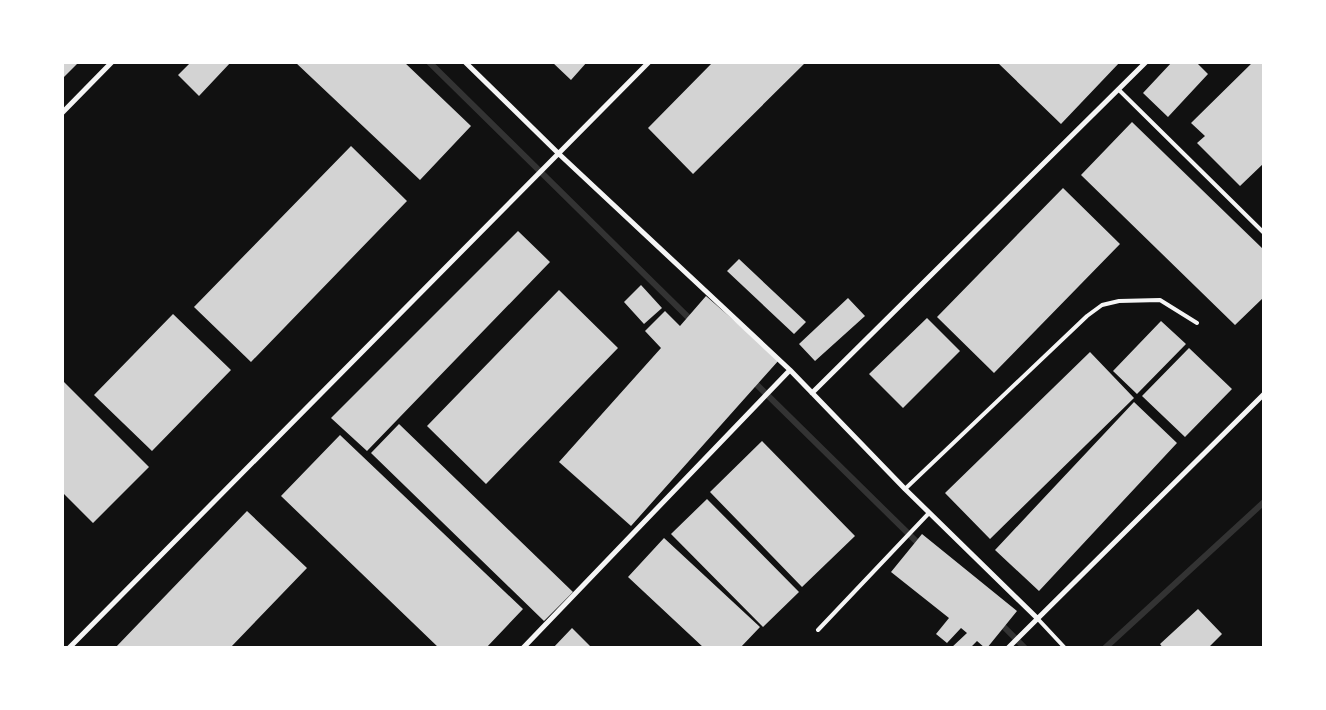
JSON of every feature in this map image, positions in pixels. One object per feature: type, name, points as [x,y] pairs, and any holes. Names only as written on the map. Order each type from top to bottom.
[{"type":"street","points":[[62,113],[112,62]]},
{"type":"street","points":[[465,62],[559,154],[790,370],[929,514],[1037,618]]},
{"type":"street","points":[[69,648],[649,62]]},
{"type":"street","points":[[812,393],[1146,62]]},
{"type":"street","points":[[523,648],[790,370]]},
{"type":"street","points":[[1008,648],[1264,394]]},
{"type":"lane","points":[[1119,90],[1264,233]]},
{"type":"lane","points":[[905,489],[1087,316],[1102,305],[1119,301],[1160,300],[1197,323]]},
{"type":"lane","points":[[818,630],[929,514]]},
{"type":"lane","points":[[1037,618],[1065,648]]},
{"type":"building","points":[[62,62],[79,62],[62,79]]},
{"type":"building","points":[[191,62],[231,62],[199,96],[178,75]]},
{"type":"building","points":[[295,62],[404,62],[471,126],[420,180]]},
{"type":"building","points":[[552,62],[587,62],[571,80]]},
{"type":"building","points":[[713,62],[806,62],[693,174],[648,128]]},
{"type":"building","points":[[997,62],[1120,62],[1061,124]]},
{"type":"building","points":[[1172,62],[1196,62],[1208,74],[1168,117],[1143,93]]},
{"type":"building","points":[[1253,62],[1264,62],[1264,163],[1240,186],[1197,143],[1205,136],[1191,123]]},
{"type":"building","points":[[1132,122],[1264,250],[1264,297],[1235,325],[1081,175]]},
{"type":"building","points":[[351,146],[407,201],[251,362],[194,307]]},
{"type":"building","points":[[1063,188],[1120,244],[994,373],[937,317]]},
{"type":"building","points":[[518,231],[550,262],[367,451],[331,418]]},
{"type":"building","points":[[739,259],[806,322],[794,334],[727,271]]},
{"type":"building","points":[[641,285],[662,308],[644,324],[624,302]]},
{"type":"building","points":[[559,290],[618,348],[486,484],[427,426]]},
{"type":"building","points":[[706,296],[779,360],[631,526],[559,462],[661,348],[645,331],[665,311],[680,326]]},
{"type":"building","points":[[848,298],[865,316],[815,361],[799,344]]},
{"type":"building","points":[[173,314],[231,370],[152,451],[94,395]]},
{"type":"building","points":[[927,318],[960,351],[903,408],[869,374]]},
{"type":"building","points":[[1161,321],[1186,344],[1137,394],[1113,371]]},
{"type":"building","points":[[1189,348],[1232,389],[1185,437],[1142,396]]},
{"type":"building","points":[[1090,352],[1134,398],[990,539],[945,493]]},
{"type":"building","points":[[62,380],[149,467],[93,523],[62,492]]},
{"type":"building","points":[[1134,402],[1177,443],[1039,591],[995,550]]},
{"type":"building","points":[[399,424],[573,592],[544,621],[371,453]]},
{"type":"building","points":[[340,435],[523,609],[486,648],[439,648],[281,496]]},
{"type":"building","points":[[762,441],[855,536],[802,587],[710,492]]},
{"type":"building","points":[[707,499],[799,592],[763,627],[671,534]]},
{"type":"building","points":[[247,511],[307,568],[230,648],[115,648]]},
{"type":"building","points":[[922,534],[1017,611],[987,648],[977,641],[970,648],[951,648],[967,633],[961,628],[947,643],[936,634],[949,618],[891,572]]},
{"type":"building","points":[[664,538],[760,627],[740,648],[704,648],[628,577]]},
{"type":"building","points":[[1198,609],[1222,634],[1208,648],[1163,648],[1160,644]]},
{"type":"building","points":[[572,628],[592,648],[553,648]]},
{"type":"waterway","points":[[429,62],[694,323]]},
{"type":"waterway","points":[[751,379],[922,547]]},
{"type":"waterway","points":[[1105,648],[1264,502]]},
{"type":"waterway","points":[[999,622],[1025,648]]}]
